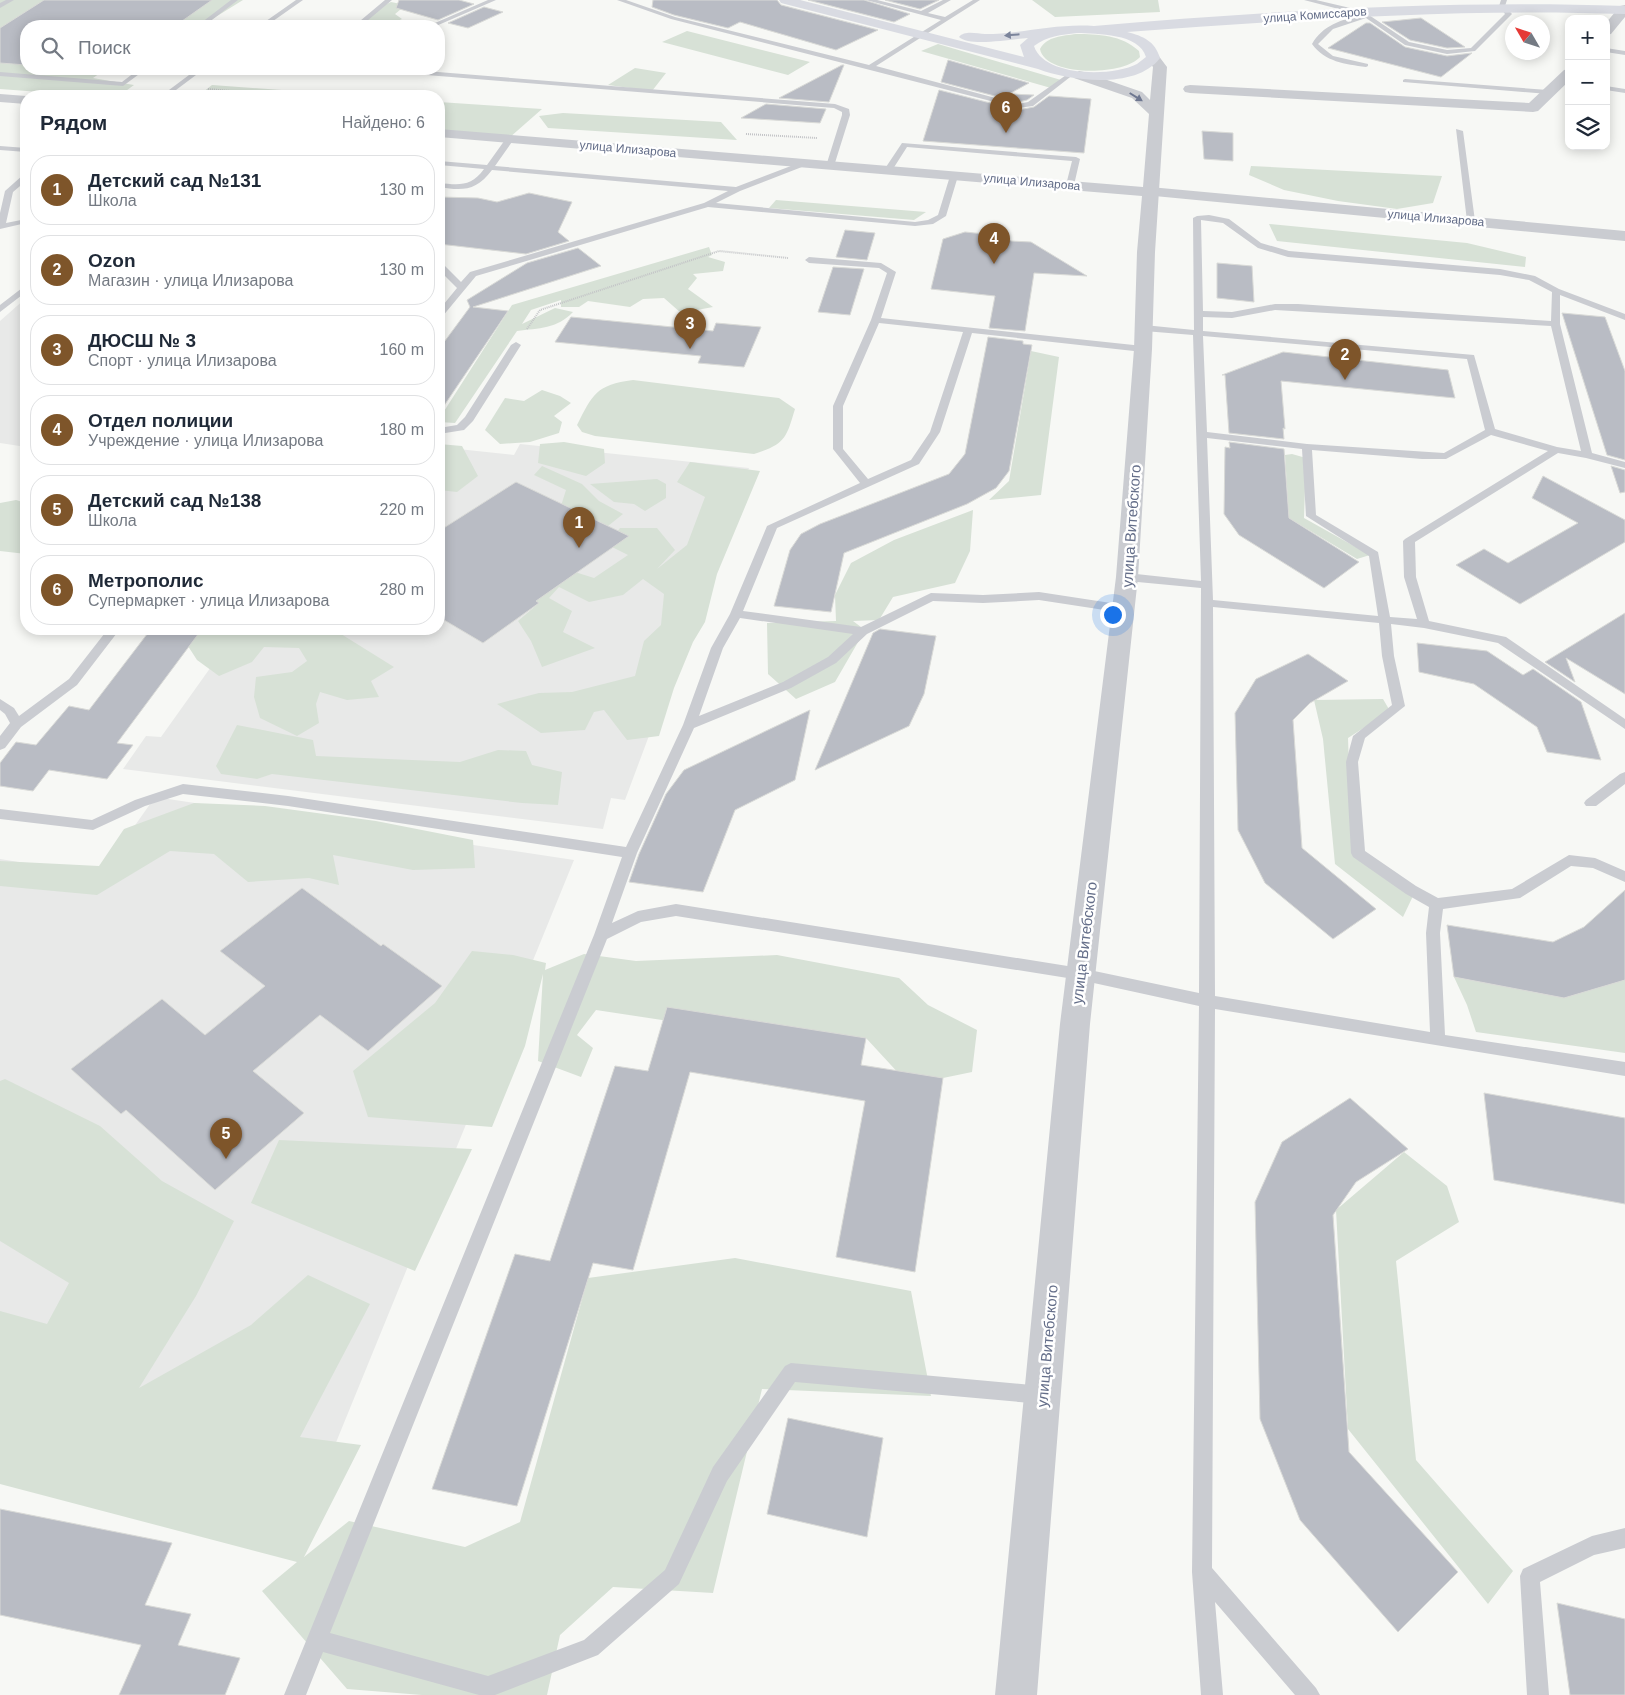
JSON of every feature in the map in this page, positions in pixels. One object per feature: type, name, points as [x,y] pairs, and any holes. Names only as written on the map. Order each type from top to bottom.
[{"type":"main road","points":[[785,0],[890,28],[921,33],[986,38],[1094,30],[1128,36],[1142,42],[1152,53]]},
{"type":"main road","name":"улица Комиссаров","points":[[1094,30],[1364,14],[1503,3],[1625,10]]},
{"type":"main road","points":[[921,33],[1075,75],[1120,75],[1137,71],[1148,65],[1152,53],[1162,38],[1180,29],[1207,22]]},
{"type":"main road","points":[[1042,66],[1031,59],[1026,52],[1027,45],[1040,36],[1061,31]]},
{"type":"street","points":[[1610,26],[1625,10]]},
{"type":"street","name":"улица Витебского","points":[[1016,1695],[1080,974],[1127,577],[1144,338],[1146,252],[1155,112],[1160,67],[1152,53]]},
{"type":"street","points":[[1075,75],[1137,95],[1155,112]]},
{"type":"street","points":[[1190,89],[1533,108],[1548,92],[1565,79]]},
{"type":"street","points":[[0,98],[20,100]]},
{"type":"street","name":"улица Илизарова","points":[[445,134],[1214,197],[1625,236]]},
{"type":"lane","points":[[0,6],[11,0]]},
{"type":"lane","points":[[208,20],[235,0]]},
{"type":"lane","points":[[271,20],[300,0]]},
{"type":"lane","points":[[365,20],[389,0]]},
{"type":"lane","points":[[445,20],[493,0]]},
{"type":"lane","points":[[620,0],[673,18],[1018,106],[1030,104],[1075,75]]},
{"type":"lane","points":[[869,0],[945,19]]},
{"type":"lane","points":[[922,13],[948,0]]},
{"type":"lane","points":[[870,67],[976,0]]},
{"type":"lane","points":[[1307,0],[1364,14],[1407,44],[1446,52],[1473,50],[1509,14],[1503,3]]},
{"type":"lane","points":[[1364,14],[1334,26],[1319,36],[1316,44],[1320,52],[1332,58],[1366,65]]},
{"type":"lane","points":[[1610,51],[1625,53]]},
{"type":"lane","points":[[0,74],[123,84],[135,75]]},
{"type":"lane","points":[[172,90],[193,75]]},
{"type":"lane","points":[[445,75],[835,106],[846,112],[846,115],[830,166]]},
{"type":"lane","points":[[1405,81],[1548,92]]},
{"type":"lane","points":[[1610,89],[1625,91]]},
{"type":"lane","points":[[1459,131],[1471,221]]},
{"type":"lane","points":[[445,186],[462,188],[481,179],[510,139]]},
{"type":"lane","points":[[888,170],[905,145],[1076,159],[1070,185]]},
{"type":"lane","points":[[0,148],[20,150]]},
{"type":"lane","points":[[445,307],[472,274],[707,205],[737,189],[804,163]]},
{"type":"lane","points":[[445,164],[737,189]]},
{"type":"lane","points":[[707,205],[915,224],[930,222],[942,216],[954,176]]},
{"type":"lane","points":[[20,182],[4,191],[1,227],[20,222]]},
{"type":"lane","points":[[1213,216],[1214,197]]},
{"type":"lane","points":[[1212,1695],[1202,1572],[1207,1001],[1207,585],[1198,333],[1200,314],[1197,218],[1213,216],[1236,226],[1259,246],[1288,254],[1500,272],[1532,278],[1556,291],[1606,308],[1625,317]]},
{"type":"lane","points":[[809,260],[876,266],[892,272],[876,320],[838,406],[838,449],[867,484]]},
{"type":"lane","points":[[445,270],[461,287]]},
{"type":"lane","points":[[1556,291],[1555,324],[1587,454]]},
{"type":"lane","points":[[0,309],[20,293]]},
{"type":"lane","points":[[1200,314],[1232,314],[1275,307],[1298,307],[1555,324]]},
{"type":"lane","points":[[876,320],[968,330],[1144,338],[1198,333],[1471,357],[1490,431]]},
{"type":"lane","points":[[296,1695],[601,935],[630,853],[689,725],[717,648],[736,614],[772,526],[915,462],[936,432],[968,330]]},
{"type":"lane","points":[[445,430],[460,428],[469,419],[516,345]]},
{"type":"lane","points":[[1202,434],[1307,447],[1422,456],[1446,456],[1490,431],[1556,450],[1587,454],[1625,465]]},
{"type":"lane","points":[[1307,447],[1311,516],[1374,554],[1385,620],[1388,656],[1399,706],[1360,736],[1352,762],[1358,853],[1411,890],[1436,904],[1515,894],[1569,860],[1595,863],[1625,877]]},
{"type":"lane","points":[[1424,624],[1410,577],[1409,541],[1556,450]]},
{"type":"lane","points":[[1127,577],[1207,585]]},
{"type":"lane","points":[[689,725],[742,702],[787,686],[832,660],[863,631],[931,597],[1039,596],[1124,609]]},
{"type":"lane","points":[[1207,602],[1424,624],[1502,640],[1625,725]]},
{"type":"lane","points":[[736,614],[863,631]]},
{"type":"lane","points":[[0,744],[17,724],[73,682],[109,635]]},
{"type":"lane","points":[[0,703],[10,711],[17,724]]},
{"type":"lane","points":[[1591,803],[1625,777]]},
{"type":"lane","points":[[0,814],[93,824],[140,803],[183,788],[288,801],[630,853]]},
{"type":"lane","points":[[1436,904],[1433,933],[1438,1040]]},
{"type":"lane","points":[[601,935],[638,917],[676,910],[1080,974],[1207,1001],[1438,1040],[1625,1068]]},
{"type":"lane","points":[[318,1640],[488,1687],[591,1648],[672,1577],[720,1474],[791,1372],[1042,1395]]},
{"type":"lane","points":[[1538,1695],[1530,1576],[1592,1546],[1625,1538]]},
{"type":"lane","points":[[1202,1572],[1310,1695]]},
{"type":"path","points":[[178,86],[222,90]]},
{"type":"path","points":[[540,310],[719,251],[809,260]]},
{"type":"shaded area","points":[[0,0],[243,0],[211,20],[20,20],[20,75],[97,75],[93,78],[134,85],[127,90],[0,89]]},
{"type":"shaded area","points":[[1032,0],[1158,0],[1160,12],[1055,17]]},
{"type":"shaded area","points":[[391,2],[406,5],[395,14],[402,19],[400,20],[367,20],[380,7]]},
{"type":"shaded area","points":[[687,31],[810,62],[788,75],[662,42]]},
{"type":"shaded area","points":[[1076,34],[1109,36],[1132,46],[1139,51],[1140,57],[1118,68],[1086,71],[1055,65],[1045,58],[1040,49],[1047,41],[1056,37]]},
{"type":"shaded area","points":[[938,44],[1061,80],[1051,88],[921,51]]},
{"type":"shaded area","points":[[635,68],[666,73],[652,91],[608,85]]},
{"type":"shaded area","points":[[212,85],[282,90],[206,90]]},
{"type":"shaded area","points":[[445,102],[542,109],[509,138],[445,133]]},
{"type":"shaded area","points":[[563,113],[721,122],[737,140],[548,128],[539,116]]},
{"type":"shaded area","points":[[1251,166],[1442,176],[1433,203],[1397,209],[1338,201],[1284,190],[1249,175]]},
{"type":"shaded area","points":[[776,200],[926,212],[914,220],[769,208]]},
{"type":"shaded area","points":[[1269,224],[1467,243],[1526,257],[1525,267],[1277,241]]},
{"type":"shaded area","points":[[709,247],[712,255],[708,257],[725,262],[723,271],[693,274],[697,278],[688,289],[713,307],[681,313],[664,298],[643,299],[630,307],[588,301],[579,307],[561,307],[561,300],[531,310],[522,324],[555,308],[573,312],[567,318],[554,325],[517,331],[455,423],[445,422],[445,410],[512,305]]},
{"type":"shaded area","points":[[20,303],[20,446],[0,443],[0,321]]},
{"type":"shaded area","points":[[1031,351],[1059,357],[1041,495],[989,500],[1009,481]]},
{"type":"shaded area","points":[[633,380],[779,398],[795,409],[783,439],[772,447],[754,454],[595,436],[582,432],[577,425],[592,398],[603,388]]},
{"type":"shaded area","points":[[542,390],[560,396],[571,403],[554,416],[562,422],[559,433],[530,442],[500,444],[485,430],[505,398],[524,401]]},
{"type":"shaded area","points":[[564,442],[604,449],[605,463],[586,476],[538,463],[540,444]]},
{"type":"shaded area","points":[[520,444],[749,468],[625,800],[611,798],[603,829],[123,769],[146,736],[161,737],[234,635],[445,635],[445,448],[514,455]]},
{"type":"shaded area","points":[[445,445],[462,446],[478,476],[457,492],[445,491]]},
{"type":"shaded area","points":[[1292,454],[1306,458],[1304,518],[1370,555],[1357,559],[1289,518],[1285,455]]},
{"type":"shaded area","points":[[690,462],[760,471],[717,574],[705,622],[693,642],[674,688],[659,736],[627,740],[604,710],[594,712],[585,730],[541,733],[497,704],[539,693],[572,692],[635,676],[644,641],[661,625],[664,594],[643,579],[623,595],[589,602],[559,587],[549,598],[572,611],[563,632],[595,648],[542,667],[531,641],[518,621],[539,603],[506,585],[575,572],[594,578],[628,555],[612,547],[628,536],[618,531],[620,528],[657,528],[675,550],[657,569],[687,545],[705,497],[677,482]]},
{"type":"shaded area","points":[[542,466],[582,484],[599,501],[623,514],[608,526],[589,516],[571,521],[560,509],[566,490],[534,475]]},
{"type":"shaded area","points":[[657,479],[666,484],[666,498],[645,511],[634,504],[614,502],[590,484]]},
{"type":"shaded area","points":[[16,500],[20,501],[20,553],[0,551],[0,503]]},
{"type":"shaded area","points":[[973,510],[970,551],[955,583],[893,597],[879,620],[853,621],[865,630],[835,682],[796,699],[768,674],[767,623],[836,621],[835,595],[851,563],[894,540]]},
{"type":"shaded area","points":[[190,635],[343,635],[394,667],[371,681],[379,697],[347,700],[320,692],[316,704],[319,723],[297,736],[260,718],[254,697],[256,677],[292,672],[307,661],[299,648],[264,647],[252,662],[219,676],[197,660],[186,643]]},
{"type":"shaded area","points":[[1383,699],[1390,711],[1348,738],[1352,848],[1413,896],[1403,917],[1335,864],[1323,739],[1314,700]]},
{"type":"shaded area","points":[[237,725],[313,740],[316,756],[460,762],[498,750],[526,751],[532,765],[562,772],[558,805],[522,803],[272,774],[257,779],[221,774],[216,766]]},
{"type":"shaded area","points":[[155,797],[574,860],[308,1511],[0,1444],[0,859],[100,875]]},
{"type":"shaded area","points":[[194,803],[265,806],[376,821],[473,840],[475,868],[413,870],[333,855],[339,885],[309,878],[248,882],[214,854],[170,851],[97,895],[0,886],[0,861],[99,866],[124,829]]},
{"type":"shaded area","points":[[472,951],[513,955],[546,963],[545,970],[584,954],[636,961],[777,955],[899,978],[928,1005],[977,1030],[972,1072],[943,1078],[902,1077],[866,1038],[662,1020],[596,1010],[577,1035],[593,1048],[581,1077],[538,1061],[543,974],[525,1046],[492,1127],[368,1117],[353,1071],[435,1003]]},
{"type":"shaded area","points":[[1454,977],[1564,998],[1625,980],[1625,1053],[1476,1032],[1467,1005]]},
{"type":"shaded area","points":[[5,1079],[100,1126],[162,1181],[234,1221],[196,1296],[139,1388],[251,1325],[308,1275],[370,1304],[300,1437],[361,1445],[304,1557],[349,1521],[465,1547],[520,1522],[588,1278],[735,1258],[911,1291],[931,1396],[762,1389],[713,1593],[613,1587],[560,1635],[547,1695],[422,1695],[347,1689],[262,1591],[297,1562],[0,1484],[0,1311],[47,1324],[69,1283],[0,1241],[0,1081]]},
{"type":"shaded area","points":[[279,1140],[472,1149],[415,1271],[251,1203]]},
{"type":"shaded area","points":[[1404,1152],[1447,1186],[1459,1222],[1396,1261],[1416,1460],[1513,1571],[1488,1604],[1348,1429],[1336,1210]]},
{"type":"building","points":[[44,0],[212,0],[184,20],[20,20],[20,65],[0,63],[0,28]]},
{"type":"building","points":[[399,0],[459,0],[474,4],[438,20],[396,8]]},
{"type":"building","points":[[653,0],[777,0],[781,5],[878,30],[836,50],[740,22],[728,28],[674,15],[652,7]]},
{"type":"building","points":[[808,0],[864,0],[910,14],[894,22]]},
{"type":"building","points":[[885,0],[939,0],[920,9]]},
{"type":"building","points":[[484,7],[503,12],[468,28],[448,23]]},
{"type":"building","points":[[1421,18],[1465,47],[1447,48],[1410,40],[1382,22]]},
{"type":"building","points":[[1366,23],[1370,23],[1405,47],[1447,56],[1472,53],[1441,77],[1328,48]]},
{"type":"building","points":[[948,60],[1029,83],[1009,94],[1034,95],[1027,100],[1018,102],[941,82]]},
{"type":"building","points":[[844,65],[829,102],[779,98]]},
{"type":"building","points":[[939,90],[1018,110],[1034,107],[1049,96],[1091,99],[1084,153],[923,141]]},
{"type":"building","points":[[766,104],[826,109],[820,123],[741,118]]},
{"type":"building","points":[[1202,131],[1233,133],[1233,161],[1204,159]]},
{"type":"building","points":[[529,193],[572,202],[558,232],[569,241],[526,254],[445,245],[445,197],[478,198],[497,202]]},
{"type":"building","points":[[845,230],[875,233],[867,260],[836,257]]},
{"type":"building","points":[[965,232],[1004,236],[1011,241],[1031,242],[1087,276],[1034,273],[1025,331],[989,328],[995,296],[931,289],[943,239]]},
{"type":"building","points":[[578,248],[601,266],[473,307],[508,311],[445,404],[445,341],[470,307],[467,300],[527,263]]},
{"type":"building","points":[[1217,263],[1252,266],[1254,302],[1217,298]]},
{"type":"building","points":[[833,267],[864,269],[850,315],[818,312]]},
{"type":"building","points":[[1562,313],[1605,317],[1625,371],[1625,460],[1607,455]]},
{"type":"building","points":[[571,317],[713,331],[716,323],[761,327],[744,367],[698,363],[701,356],[555,342]]},
{"type":"building","points":[[988,337],[1023,341],[1023,344],[1032,345],[1009,471],[996,488],[967,504],[844,553],[831,612],[774,606],[790,550],[801,534],[820,524],[949,474],[965,454]]},
{"type":"building","points":[[1283,352],[1448,370],[1455,398],[1281,381],[1285,429],[1283,428],[1284,439],[1229,433],[1225,375],[1222,375]]},
{"type":"building","points":[[1229,442],[1284,449],[1289,518],[1359,562],[1324,588],[1239,535],[1224,514],[1225,447],[1230,448]]},
{"type":"building","points":[[1611,466],[1625,470],[1625,492],[1620,493]]},
{"type":"building","points":[[1543,476],[1625,520],[1625,542],[1520,604],[1456,565],[1484,549],[1508,563],[1578,523],[1532,498]]},
{"type":"building","points":[[516,482],[629,536],[536,601],[539,603],[483,643],[445,621],[445,527]]},
{"type":"building","points":[[1625,613],[1625,694],[1566,658],[1575,682],[1545,662]]},
{"type":"building","points":[[880,629],[936,636],[924,694],[909,726],[815,770],[873,633]]},
{"type":"building","points":[[146,635],[198,635],[117,743],[133,745],[107,779],[49,770],[33,791],[0,786],[0,763],[16,742],[36,745],[69,706],[89,710]]},
{"type":"building","points":[[1417,643],[1487,651],[1523,675],[1533,669],[1581,702],[1601,760],[1547,752],[1537,727],[1474,684],[1419,672]]},
{"type":"building","points":[[1308,654],[1348,681],[1310,703],[1293,720],[1302,848],[1376,909],[1333,939],[1265,883],[1238,830],[1235,713],[1256,679]]},
{"type":"building","points":[[810,710],[795,780],[735,810],[703,892],[629,882],[639,854],[666,794],[684,770]]},
{"type":"building","points":[[302,888],[381,946],[383,944],[442,986],[368,1051],[320,1015],[253,1071],[304,1113],[215,1190],[126,1110],[121,1114],[71,1069],[162,999],[205,1035],[265,986],[220,951]]},
{"type":"building","points":[[1625,890],[1625,980],[1564,998],[1454,977],[1447,925],[1553,942],[1584,927]]},
{"type":"building","points":[[667,1007],[866,1038],[861,1065],[943,1078],[915,1272],[836,1257],[865,1101],[690,1072],[633,1270],[593,1263],[517,1506],[432,1489],[515,1254],[550,1261],[615,1066],[648,1071]]},
{"type":"building","points":[[1484,1093],[1625,1118],[1625,1204],[1494,1180]]},
{"type":"building","points":[[1350,1098],[1408,1149],[1356,1182],[1333,1215],[1349,1452],[1458,1572],[1398,1632],[1300,1520],[1260,1419],[1255,1202],[1282,1142]]},
{"type":"building","points":[[788,1418],[883,1438],[867,1537],[767,1514]]},
{"type":"building","points":[[0,1509],[172,1543],[145,1605],[191,1614],[178,1645],[240,1658],[225,1695],[119,1695],[141,1645],[0,1615]]},
{"type":"building","points":[[1557,1603],[1625,1619],[1625,1695],[1570,1695]]},
{"type":"place","name":"Метрополис","points":[[1006,133]]},
{"type":"place","name":"Отдел полиции","points":[[994,264]]},
{"type":"place","name":"ДЮСШ № 3","points":[[690,349]]},
{"type":"place","name":"Ozon","points":[[1345,380]]},
{"type":"place","name":"Детский сад №131","points":[[579,548]]},
{"type":"place","name":"Детский сад №138","points":[[226,1159]]}]
